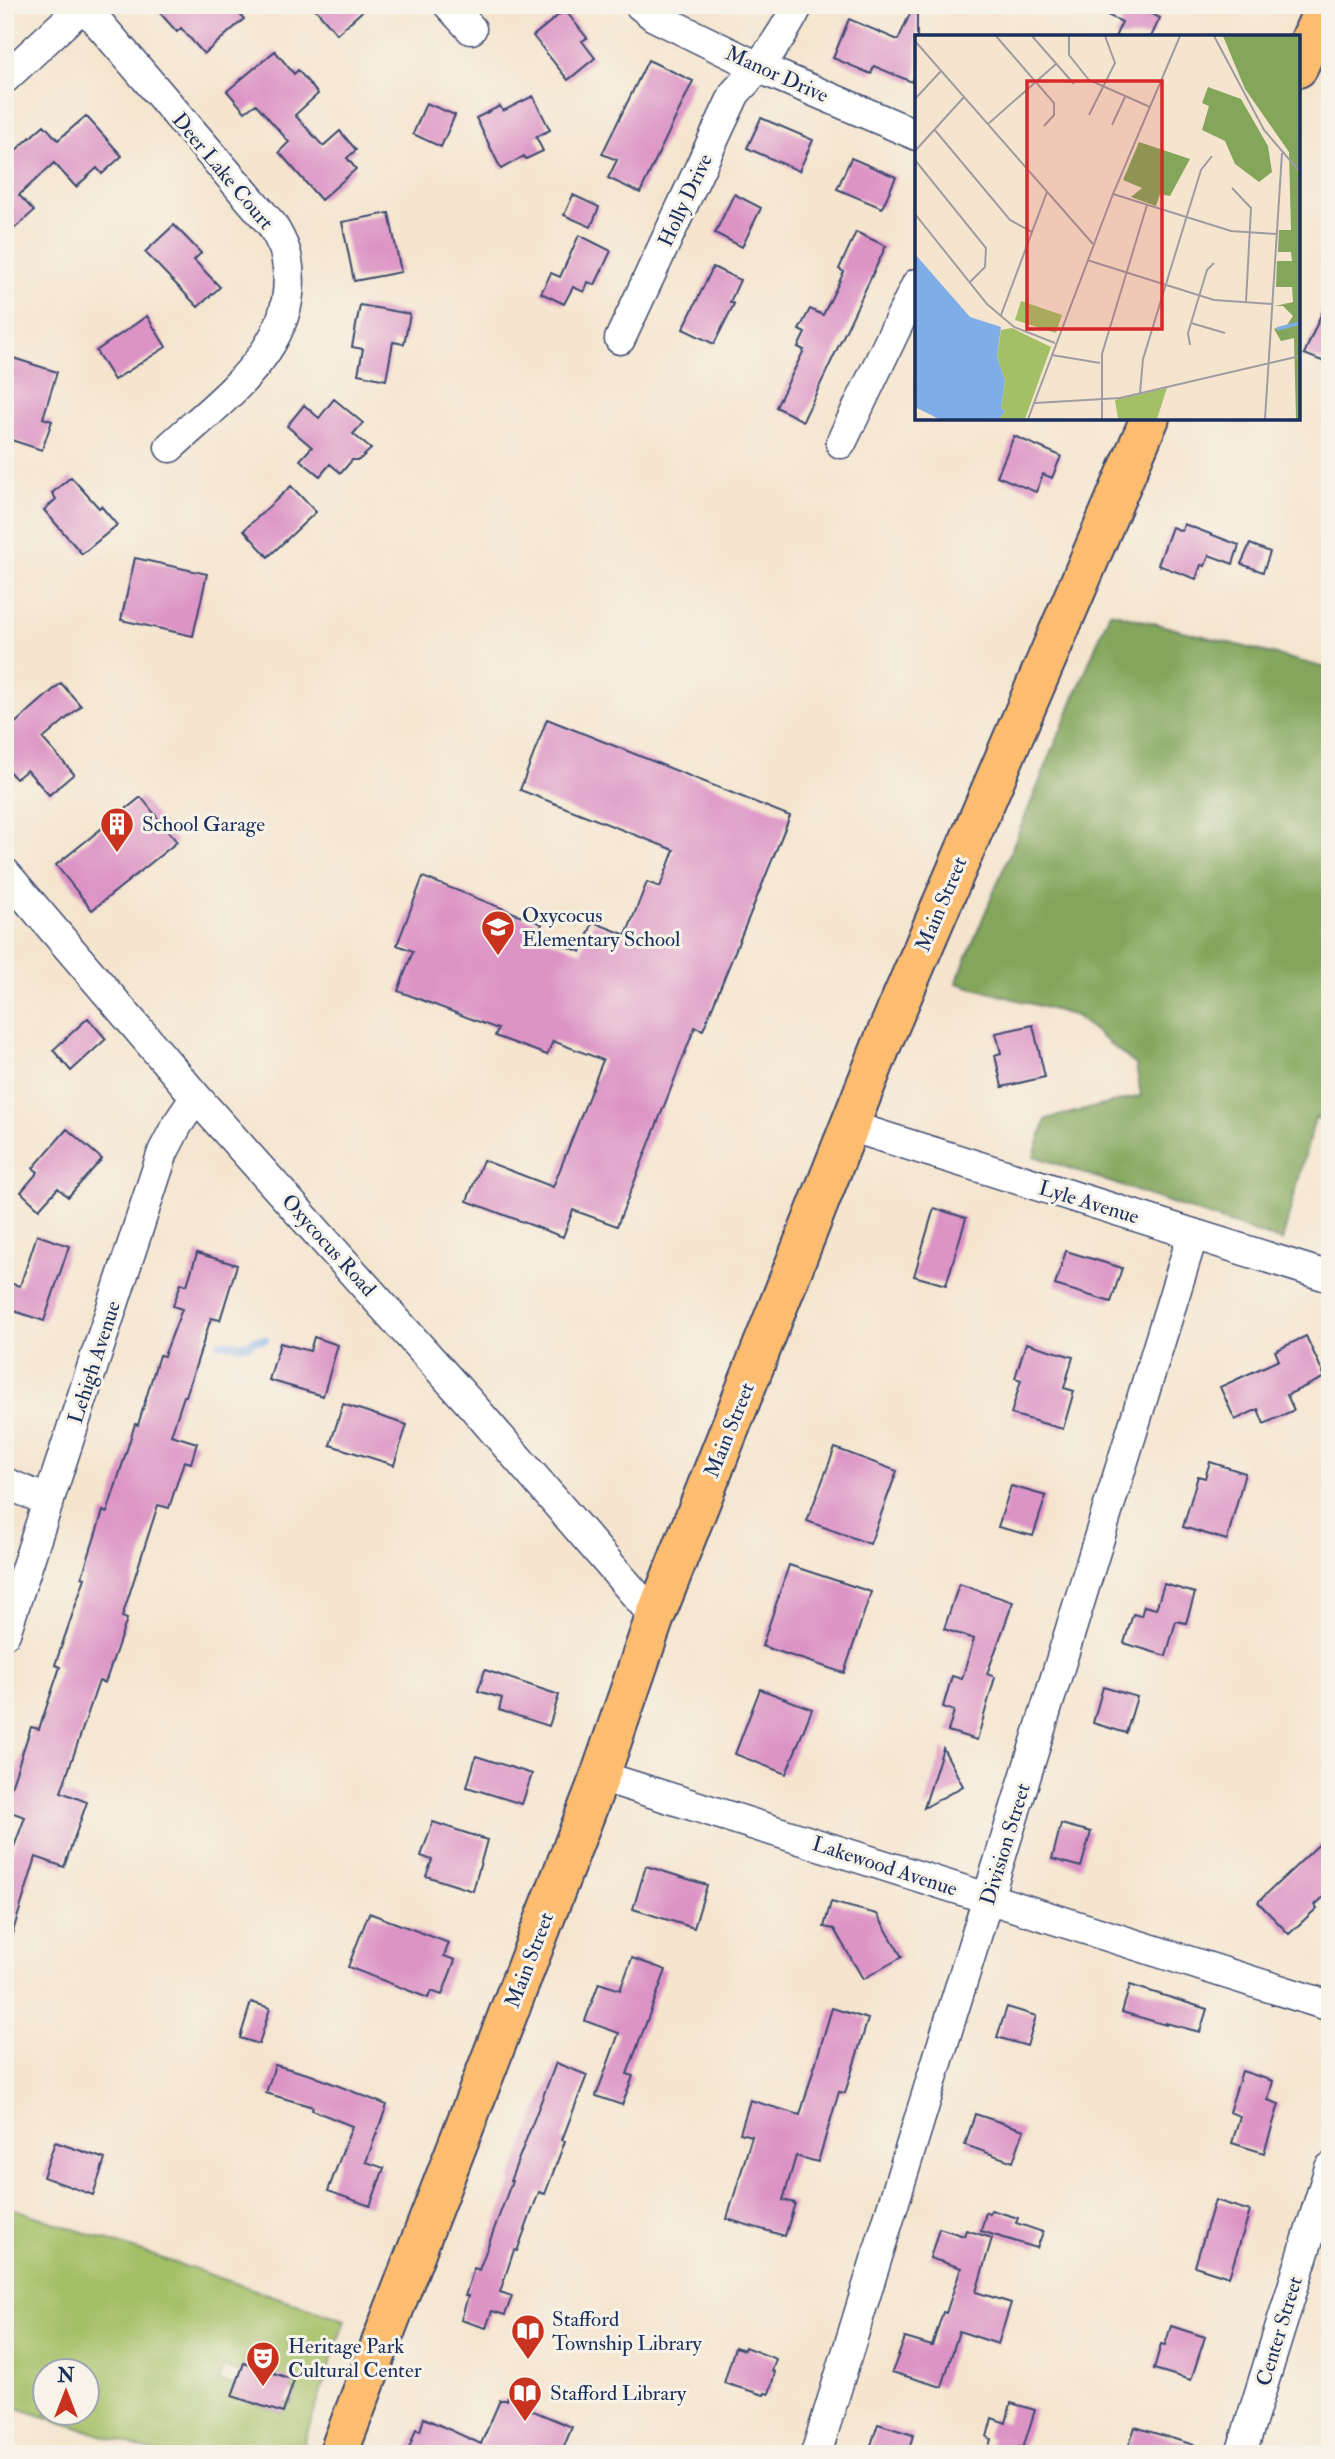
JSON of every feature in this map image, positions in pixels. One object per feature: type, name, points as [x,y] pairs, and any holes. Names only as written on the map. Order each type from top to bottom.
[{"type":"highway","points":[[1300,63],[1325,5]]},
{"type":"highway","name":"Main Street","points":[[338,2454],[600,1776],[654,1617],[849,1126],[1149,420]]},
{"type":"street","points":[[5,78],[83,5]]},
{"type":"street","name":"Deer Lake Court","points":[[83,5],[272,225],[286,253],[289,282],[285,311],[273,342],[254,369],[170,447]]},
{"type":"street","points":[[449,5],[471,29]]},
{"type":"street","name":"Manor Drive","points":[[640,5],[654,16],[760,68],[915,134]]},
{"type":"street","name":"Holly Drive","points":[[620,340],[735,93],[760,68],[784,33],[798,5]]},
{"type":"street","points":[[841,443],[915,288]]},
{"type":"street","name":"Oxycocus Road","points":[[5,873],[196,1097],[476,1410],[654,1617]]},
{"type":"street","name":"Lehigh Avenue","points":[[5,1633],[163,1152],[196,1097]]},
{"type":"street","name":"Lyle Avenue","points":[[849,1126],[1330,1277]]},
{"type":"street","name":"Division Street","points":[[816,2454],[1193,1234]]},
{"type":"street","points":[[5,1483],[49,1501]]},
{"type":"street","name":"Lakewood Avenue","points":[[600,1776],[1330,2006]]},
{"type":"street","name":"Center Street","points":[[1241,2454],[1330,2168]]},
{"type":"green space","points":[[1110,612],[1330,669],[1330,1121],[1315,1118],[1282,1241],[1034,1156],[1046,1119],[1141,1096],[1136,1065],[1076,1016],[956,983]]},
{"type":"green space","points":[[5,2206],[345,2320],[300,2454],[160,2454],[79,2428],[102,2428],[102,2358],[32,2358],[32,2413],[5,2404]],"holes":[[[244,2363],[296,2391],[292,2405],[286,2403],[282,2413],[233,2396],[236,2386],[219,2381],[223,2367],[240,2373]]]},
{"type":"building","points":[[153,5],[231,5],[244,19],[204,54],[181,28],[177,32]]},
{"type":"building","points":[[312,5],[369,5],[337,34]]},
{"type":"building","points":[[914,5],[917,5],[915,75],[912,82],[874,66],[871,74],[833,58],[849,19],[898,40]]},
{"type":"building","points":[[1087,5],[1133,5],[1160,18],[1152,35],[1116,35],[1122,22]]},
{"type":"building","points":[[565,10],[587,38],[582,41],[595,58],[568,80],[533,36]]},
{"type":"building","points":[[275,51],[294,74],[298,70],[318,94],[295,115],[323,146],[340,131],[356,150],[347,158],[356,169],[321,200],[279,152],[289,142],[256,104],[245,112],[227,91]]},
{"type":"building","points":[[648,60],[693,81],[640,193],[608,178],[617,160],[602,154]]},
{"type":"building","points":[[533,96],[550,130],[536,137],[543,151],[526,159],[524,156],[501,169],[476,118],[500,106],[503,111]]},
{"type":"building","points":[[426,103],[455,115],[441,147],[413,134]]},
{"type":"building","points":[[86,116],[122,156],[102,174],[97,168],[76,187],[54,163],[19,195],[34,211],[15,228],[5,219],[5,160],[44,125],[58,140]]},
{"type":"building","points":[[761,118],[813,140],[799,171],[747,148]]},
{"type":"building","points":[[851,158],[896,177],[882,208],[837,189]]},
{"type":"building","points":[[734,194],[761,208],[742,247],[715,233]]},
{"type":"building","points":[[573,195],[599,207],[591,227],[564,215]]},
{"type":"building","points":[[389,213],[401,272],[354,281],[342,222]]},
{"type":"building","points":[[174,225],[201,253],[194,260],[220,287],[198,307],[145,252]]},
{"type":"building","points":[[856,232],[886,246],[803,421],[776,407],[804,350],[798,347],[805,333],[799,330],[810,309],[823,315],[844,272],[839,269]]},
{"type":"building","points":[[579,235],[611,251],[595,285],[588,282],[584,292],[573,287],[564,304],[541,293],[551,273],[560,277]]},
{"type":"building","points":[[713,267],[740,280],[730,302],[734,304],[714,344],[683,329]]},
{"type":"building","points":[[1330,294],[1330,364],[1304,354]]},
{"type":"building","points":[[360,305],[410,314],[404,344],[393,342],[386,380],[358,374],[363,349],[352,347]]},
{"type":"building","points":[[147,316],[166,347],[114,380],[96,351]]},
{"type":"building","points":[[13,358],[57,372],[43,418],[52,421],[42,450],[5,438],[5,384]]},
{"type":"building","points":[[334,399],[363,423],[353,434],[371,449],[359,460],[352,460],[341,473],[330,464],[320,476],[300,460],[312,447],[287,426],[304,405],[319,418]]},
{"type":"building","points":[[1014,436],[1061,456],[1052,478],[1043,474],[1036,492],[997,476]]},
{"type":"building","points":[[71,477],[117,525],[82,554],[44,510],[56,499],[52,493]]},
{"type":"building","points":[[291,486],[316,512],[268,557],[244,530]]},
{"type":"building","points":[[1184,524],[1239,545],[1233,564],[1209,555],[1205,566],[1201,565],[1196,579],[1158,565],[1172,527],[1182,531]]},
{"type":"building","points":[[1250,544],[1270,552],[1263,572],[1241,564]]},
{"type":"building","points":[[135,558],[207,574],[193,636],[121,620]]},
{"type":"building","points":[[61,683],[81,706],[43,739],[74,774],[49,795],[27,770],[16,779],[5,767],[5,732]]},
{"type":"building","points":[[547,719],[790,816],[703,1030],[695,1027],[617,1226],[573,1210],[563,1237],[467,1201],[483,1160],[553,1187],[603,1060],[553,1041],[547,1055],[495,1036],[498,1029],[398,991],[413,951],[397,945],[423,877],[542,924],[537,935],[581,952],[593,922],[626,935],[647,882],[660,887],[674,850],[520,790]]},
{"type":"building","name":"School Garage","points":[[141,797],[177,842],[92,910],[56,865]]},
{"type":"building","points":[[88,1018],[106,1039],[71,1071],[53,1050]]},
{"type":"building","points":[[1033,1025],[1045,1077],[1002,1087],[995,1055],[1001,1053],[996,1033]]},
{"type":"building","points":[[67,1129],[102,1159],[68,1197],[58,1188],[39,1209],[21,1192],[38,1172],[33,1168]]},
{"type":"building","points":[[934,1208],[966,1218],[946,1285],[914,1276]]},
{"type":"building","points":[[37,1235],[69,1246],[44,1321],[5,1308],[5,1282],[20,1286]]},
{"type":"building","points":[[1066,1251],[1122,1268],[1111,1302],[1055,1285]]},
{"type":"building","points":[[197,1253],[237,1265],[220,1320],[211,1318],[171,1435],[197,1443],[191,1463],[184,1461],[169,1508],[158,1505],[122,1617],[127,1619],[105,1683],[99,1681],[61,1792],[87,1802],[64,1867],[36,1857],[10,1941],[5,1941],[5,1871],[25,1817],[5,1810],[5,1805],[31,1727],[39,1729],[60,1667],[55,1665],[85,1578],[82,1577],[103,1511],[107,1513],[159,1355],[164,1356],[182,1309],[173,1306],[181,1283],[187,1285]]},
{"type":"building","points":[[1306,1336],[1325,1377],[1287,1395],[1294,1410],[1264,1424],[1258,1409],[1235,1420],[1220,1387],[1279,1360],[1275,1351]]},
{"type":"building","points":[[314,1337],[338,1345],[323,1396],[269,1380],[280,1343],[310,1351]]},
{"type":"building","points":[[1026,1343],[1073,1357],[1064,1388],[1074,1391],[1063,1429],[1011,1414],[1021,1380],[1015,1378]]},
{"type":"building","points":[[343,1404],[407,1425],[394,1465],[330,1445]]},
{"type":"building","points":[[835,1448],[897,1471],[870,1544],[807,1521]]},
{"type":"building","points":[[1210,1462],[1245,1473],[1227,1540],[1183,1527],[1198,1476],[1205,1478]]},
{"type":"building","points":[[1011,1486],[1046,1496],[1033,1536],[998,1527]]},
{"type":"building","points":[[789,1565],[871,1592],[844,1673],[762,1646]]},
{"type":"building","points":[[959,1584],[1013,1602],[987,1674],[995,1677],[977,1740],[948,1731],[954,1711],[943,1707],[952,1676],[962,1679],[974,1639],[944,1629]]},
{"type":"building","points":[[1164,1584],[1195,1593],[1186,1623],[1176,1621],[1166,1656],[1124,1643],[1133,1614],[1141,1616],[1144,1606],[1156,1609]]},
{"type":"building","points":[[485,1670],[559,1695],[549,1726],[499,1710],[502,1698],[478,1691]]},
{"type":"building","points":[[1103,1687],[1137,1697],[1126,1733],[1093,1723]]},
{"type":"building","points":[[760,1689],[812,1709],[786,1774],[735,1754]]},
{"type":"building","points":[[943,1748],[963,1786],[924,1808]]},
{"type":"building","points":[[476,1756],[532,1774],[522,1804],[467,1787]]},
{"type":"building","points":[[433,1822],[487,1840],[473,1891],[426,1876],[432,1860],[421,1856]]},
{"type":"building","points":[[1061,1824],[1091,1832],[1081,1867],[1052,1859]]},
{"type":"building","points":[[1330,1834],[1330,1891],[1315,1905],[1317,1908],[1289,1934],[1258,1902]]},
{"type":"building","points":[[646,1866],[707,1885],[694,1928],[633,1909]]},
{"type":"building","points":[[831,1902],[877,1914],[902,1957],[863,1979],[834,1929],[824,1927]]},
{"type":"building","points":[[369,1913],[449,1943],[444,1956],[455,1960],[442,1995],[431,1991],[428,1998],[348,1967]]},
{"type":"building","points":[[632,1958],[666,1970],[627,2074],[633,2076],[622,2105],[596,2096],[619,2033],[585,2021],[599,1983],[620,1990]]},
{"type":"building","points":[[1130,1985],[1207,2009],[1200,2032],[1122,2012]]},
{"type":"building","points":[[251,2002],[270,2008],[259,2044],[240,2038]]},
{"type":"building","points":[[1007,2007],[1036,2016],[1027,2046],[997,2037]]},
{"type":"building","points":[[832,2008],[868,2019],[845,2093],[839,2092],[818,2162],[796,2156],[783,2200],[795,2203],[785,2236],[727,2219],[752,2136],[740,2133],[750,2100],[800,2115]]},
{"type":"building","points":[[556,2063],[587,2075],[545,2194],[539,2192],[517,2251],[514,2250],[500,2292],[512,2296],[505,2315],[492,2311],[486,2328],[461,2320],[468,2296],[465,2296],[474,2268],[479,2270]]},
{"type":"building","points":[[275,2065],[311,2075],[387,2105],[366,2162],[384,2168],[370,2206],[328,2191],[352,2126],[312,2110],[313,2107],[266,2093]]},
{"type":"building","points":[[1242,2071],[1273,2081],[1268,2100],[1279,2104],[1264,2153],[1232,2143],[1240,2116],[1229,2112]]},
{"type":"building","points":[[975,2114],[1024,2130],[1013,2162],[965,2145]]},
{"type":"building","points":[[55,2142],[105,2159],[93,2195],[43,2177]]},
{"type":"building","points":[[1215,2200],[1250,2211],[1229,2277],[1195,2266]]},
{"type":"building","points":[[991,2210],[1018,2218],[1016,2223],[1043,2232],[1037,2248],[981,2231],[986,2212],[990,2214]]},
{"type":"building","points":[[939,2228],[964,2236],[966,2230],[992,2238],[976,2292],[1011,2303],[998,2344],[959,2331],[942,2387],[892,2372],[905,2338],[932,2346],[961,2268],[930,2258]]},
{"type":"building","points":[[1171,2326],[1205,2337],[1191,2380],[1154,2369],[1161,2344],[1165,2345]]},
{"type":"building","points":[[735,2347],[744,2350],[745,2347],[776,2359],[769,2394],[764,2395],[724,2383]]},
{"type":"building","name":"Heritage Park Cultural Center","points":[[244,2363],[294,2380],[283,2413],[232,2396]]},
{"type":"building","name":"Stafford Library","points":[[509,2394],[533,2405],[531,2410],[572,2427],[561,2454],[407,2454],[416,2429],[420,2431],[424,2418],[481,2444],[500,2400],[507,2400]]},
{"type":"building","points":[[1011,2403],[1035,2410],[1023,2448],[1019,2447],[1017,2454],[987,2454],[991,2439],[987,2437],[992,2418],[1006,2423]]},
{"type":"building","points":[[878,2424],[913,2435],[908,2454],[868,2454]]},
{"type":"building","points":[[1135,2427],[1207,2449],[1206,2454],[1126,2454]]},
{"type":"waterway","points":[[220,1343],[248,1345],[254,1340],[265,1339]]},
{"type":"place","name":"School Garage","points":[[117,854]]},
{"type":"place","name":"Oxycocus Elementary School","points":[[498,957]]},
{"type":"place","name":"Stafford Township Library","points":[[528,2361]]},
{"type":"place","name":"Heritage Park Cultural Center","points":[[263,2388]]},
{"type":"place","name":"Stafford Library","points":[[525,2423]]}]
